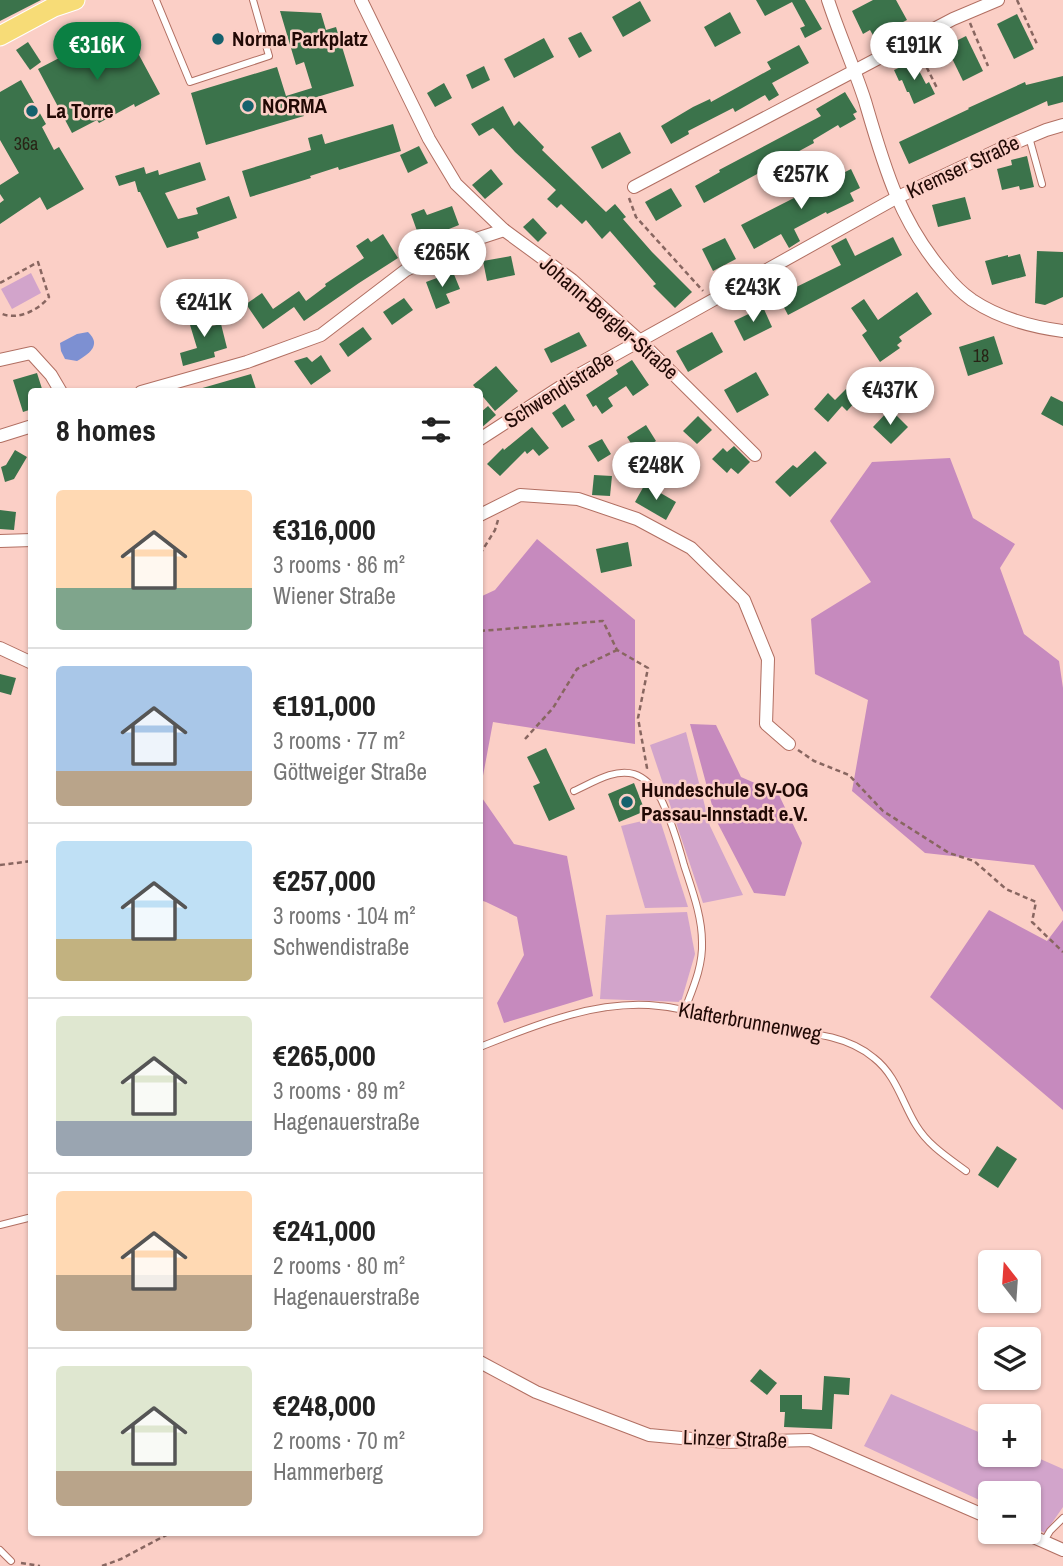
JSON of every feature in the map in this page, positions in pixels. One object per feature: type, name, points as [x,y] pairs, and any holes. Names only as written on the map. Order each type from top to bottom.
[{"type":"main road","points":[[3,34],[54,7],[75,0]]},
{"type":"street","name":"Johann-Bergler-Straße","points":[[361,0],[429,139],[456,184],[505,230],[572,280],[640,341],[755,455]]},
{"type":"street","points":[[828,0],[897,198],[927,251],[956,287],[970,299],[1010,318],[1063,331]]},
{"type":"street","points":[[634,187],[984,3],[998,0]]},
{"type":"street","name":"Kremser Straße","points":[[897,198],[1029,137],[1063,125]]},
{"type":"street","name":"Schwendistraße","points":[[483,437],[582,373],[897,198]]},
{"type":"street","points":[[155,388],[247,362],[321,335],[406,270],[455,246],[505,230]]},
{"type":"street","points":[[0,360],[31,353],[59,388]]},
{"type":"street","points":[[0,436],[28,427]]},
{"type":"street","points":[[483,514],[520,495],[578,499],[637,519],[691,548],[744,600],[768,659],[766,724],[789,744]]},
{"type":"street","points":[[0,541],[28,540]]},
{"type":"street","points":[[0,648],[28,661]]},
{"type":"street","name":"Linzer Straße","points":[[483,1364],[536,1392],[649,1435],[725,1442],[810,1440],[978,1513]]},
{"type":"street","points":[[1041,1540],[1063,1550]]},
{"type":"lane","points":[[156,0],[190,82],[269,56],[253,0]]},
{"type":"lane","name":"Kremser Straße","points":[[1029,137],[1042,184]]},
{"type":"lane","points":[[574,791],[623,772],[644,778],[660,799],[676,836],[700,918],[701,960],[685,1009]]},
{"type":"lane","name":"Klafterbrunnenweg","points":[[483,1047],[553,1021],[600,1008],[626,1005],[685,1009],[732,1023],[830,1037],[853,1045],[884,1066],[916,1125],[930,1144],[966,1171]]},
{"type":"lane","points":[[0,1225],[28,1218]]},
{"type":"lane","points":[[1044,1541],[1063,1518]]},
{"type":"lane","points":[[0,1550],[10,1561]]},
{"type":"path","points":[[1017,0],[1037,44]]},
{"type":"path","points":[[973,30],[988,66]]},
{"type":"path","points":[[921,55],[938,90]]},
{"type":"path","points":[[634,187],[628,197],[636,217],[712,301]]},
{"type":"path","points":[[0,284],[38,262],[50,297],[44,303],[16,317],[0,313]]},
{"type":"path","points":[[483,549],[495,530],[505,503]]},
{"type":"path","points":[[483,631],[603,621],[617,650],[648,668],[638,718],[647,768],[644,778]]},
{"type":"path","points":[[525,739],[553,708],[577,669],[617,650]]},
{"type":"path","points":[[789,744],[814,761],[849,775],[883,811],[949,853],[974,861],[1006,889],[1036,902],[1032,922],[1063,952]]},
{"type":"path","points":[[0,864],[28,861]]},
{"type":"path","points":[[102,1566],[164,1536]]},
{"type":"path","points":[[10,1561],[40,1566]]},
{"type":"shaded area","points":[[31,273],[41,293],[12,309],[1,289]]},
{"type":"shaded area","points":[[950,458],[973,518],[1015,544],[1000,568],[1024,634],[1059,661],[1063,688],[1063,912],[1034,865],[925,853],[852,791],[868,700],[815,674],[811,619],[871,582],[830,521],[872,462]]},
{"type":"shaded area","points":[[537,539],[635,620],[635,744],[493,722],[483,776],[483,596],[495,590]]},
{"type":"shaded area","points":[[690,724],[716,725],[741,777],[778,793],[802,843],[785,896],[754,893],[716,820]]},
{"type":"shaded area","points":[[686,732],[710,826],[743,895],[703,903],[650,745]]},
{"type":"shaded area","points":[[483,799],[514,844],[567,856],[593,996],[504,1023],[497,1003],[524,955],[517,917],[483,901]]},
{"type":"shaded area","points":[[659,817],[688,907],[645,908],[621,826]]},
{"type":"shaded area","points":[[989,910],[1047,941],[1063,920],[1063,1110],[930,997]]},
{"type":"shaded area","points":[[687,912],[695,954],[681,1002],[600,999],[606,915]]},
{"type":"shaded area","points":[[891,1394],[978,1432],[978,1467],[1041,1467],[1041,1459],[1063,1469],[1063,1507],[1045,1533],[1041,1531],[1041,1481],[978,1481],[978,1499],[864,1446]]},
{"type":"water","points":[[88,332],[94,341],[92,349],[77,361],[65,359],[60,343],[77,334]]},
{"type":"building","points":[[0,0],[41,0],[0,21]]},
{"type":"building","points":[[756,0],[805,0],[822,29],[805,38],[800,28],[805,26],[792,2],[765,16]]},
{"type":"building","points":[[873,0],[896,0],[907,20],[874,37],[870,30],[863,34],[852,11]]},
{"type":"building","points":[[640,1],[651,21],[623,37],[612,17]]},
{"type":"building","points":[[280,11],[321,13],[326,30],[336,27],[354,86],[300,102],[304,116],[206,145],[191,93],[277,67],[286,96],[312,88],[304,62],[296,65]]},
{"type":"building","points":[[730,12],[741,33],[715,47],[704,27]]},
{"type":"building","points":[[1017,14],[1034,49],[1014,59],[997,24]]},
{"type":"building","points":[[581,32],[592,51],[579,58],[568,38]]},
{"type":"building","points":[[86,33],[100,59],[132,42],[160,94],[72,133],[38,69],[63,56],[58,48]]},
{"type":"building","points":[[966,36],[983,71],[963,81],[946,46]]},
{"type":"building","points":[[544,38],[554,57],[514,78],[504,59]]},
{"type":"building","points":[[28,42],[41,62],[30,70],[16,50]]},
{"type":"building","points":[[799,45],[809,63],[772,83],[779,95],[769,101],[765,95],[735,112],[733,108],[688,131],[689,134],[671,144],[661,126],[693,107],[710,99],[711,102],[771,69],[767,62]]},
{"type":"building","points":[[914,61],[926,84],[929,82],[935,94],[914,104],[894,70]]},
{"type":"building","points":[[484,66],[490,80],[472,89],[466,75]]},
{"type":"building","points":[[1063,76],[1063,102],[1048,106],[1047,101],[909,164],[899,142],[1025,82],[1026,85]]},
{"type":"building","points":[[21,80],[46,124],[42,127],[54,150],[59,147],[84,189],[47,210],[40,197],[0,224],[0,203],[4,200],[0,194],[0,185],[19,173],[0,140],[0,92]]},
{"type":"building","points":[[444,83],[452,98],[435,107],[427,93]]},
{"type":"building","points":[[845,92],[857,112],[853,114],[856,119],[840,128],[838,125],[813,140],[814,143],[704,203],[695,186],[720,172],[719,170],[821,116],[816,109]]},
{"type":"building","points":[[503,106],[514,126],[519,121],[544,147],[542,150],[606,212],[615,204],[626,217],[623,219],[692,292],[675,308],[653,286],[656,284],[610,231],[602,239],[586,220],[582,224],[561,204],[557,208],[547,199],[556,190],[493,128],[479,136],[471,124]]},
{"type":"building","points":[[393,124],[401,151],[339,170],[338,167],[250,197],[242,171],[311,150],[308,138],[322,134],[325,144]]},
{"type":"building","points":[[620,132],[631,153],[602,169],[591,147]]},
{"type":"building","points":[[419,146],[428,163],[408,173],[400,155]]},
{"type":"building","points":[[1027,156],[1034,187],[1020,190],[1019,186],[1002,190],[997,169],[1012,165],[1011,160]]},
{"type":"building","points":[[200,162],[206,180],[165,193],[178,219],[198,214],[196,208],[229,196],[237,218],[197,232],[199,238],[167,248],[135,181],[119,186],[115,176],[144,167],[146,174],[158,170],[159,175]]},
{"type":"building","points":[[491,169],[503,184],[485,199],[472,185]]},
{"type":"building","points":[[851,169],[860,188],[850,193],[854,201],[794,229],[800,241],[789,248],[781,234],[754,249],[741,225]]},
{"type":"building","points":[[671,188],[682,206],[656,221],[645,202]]},
{"type":"building","points":[[965,197],[971,219],[938,227],[932,205]]},
{"type":"building","points":[[452,206],[459,225],[434,235],[436,240],[422,245],[411,214],[424,209],[427,215]]},
{"type":"building","points":[[533,218],[547,233],[538,242],[523,227]]},
{"type":"building","points":[[383,234],[398,258],[304,321],[294,307],[263,329],[246,304],[262,293],[273,309],[299,291],[306,301],[326,286],[325,284],[364,258],[356,246],[368,238],[371,242]]},
{"type":"building","points":[[893,237],[902,255],[788,315],[778,296],[841,265],[831,246],[846,238],[855,256]]},
{"type":"building","points":[[725,238],[736,259],[713,271],[702,249]]},
{"type":"building","points":[[1037,251],[1063,252],[1063,297],[1045,305],[1035,303]]},
{"type":"building","points":[[1020,254],[1026,276],[992,285],[985,261]]},
{"type":"building","points":[[511,256],[515,275],[487,281],[483,261]]},
{"type":"building","points":[[453,272],[460,289],[446,294],[450,303],[436,309],[426,282]]},
{"type":"building","points":[[917,292],[932,314],[899,337],[902,341],[897,345],[900,348],[880,362],[862,335],[867,331],[851,308],[864,299],[878,320]]},
{"type":"building","points":[[404,298],[413,310],[392,325],[383,312]]},
{"type":"building","points":[[763,307],[772,327],[744,341],[734,321]]},
{"type":"building","points":[[207,309],[212,326],[221,324],[227,348],[214,352],[215,357],[183,366],[180,353],[197,348],[187,315]]},
{"type":"building","points":[[363,327],[372,339],[348,357],[339,344]]},
{"type":"building","points":[[579,332],[587,346],[551,363],[544,349]]},
{"type":"building","points":[[712,332],[723,352],[688,372],[676,351]]},
{"type":"building","points":[[994,336],[1003,364],[968,376],[959,347]]},
{"type":"building","points":[[321,355],[331,371],[311,385],[294,361],[307,357],[312,362]]},
{"type":"building","points":[[632,360],[649,385],[633,396],[626,386],[608,398],[613,406],[602,414],[596,405],[593,407],[586,395],[618,374],[616,370]]},
{"type":"building","points":[[496,366],[518,391],[495,411],[483,397],[483,388],[476,388],[473,385]]},
{"type":"building","points":[[756,372],[769,395],[737,413],[724,390]]},
{"type":"building","points":[[37,373],[42,388],[28,388],[28,410],[23,412],[13,380]]},
{"type":"building","points":[[251,374],[256,388],[202,388]]},
{"type":"building","points":[[846,389],[857,400],[847,411],[842,406],[828,422],[814,409],[828,393],[835,400]]},
{"type":"building","points":[[1051,396],[1063,402],[1063,426],[1041,414]]},
{"type":"building","points":[[565,404],[575,420],[562,428],[552,413]]},
{"type":"building","points":[[488,406],[496,415],[483,426],[483,410]]},
{"type":"building","points":[[890,409],[908,427],[891,444],[873,427]]},
{"type":"building","points":[[698,416],[712,430],[697,444],[683,431]]},
{"type":"building","points":[[646,425],[656,441],[637,453],[627,437]]},
{"type":"building","points":[[532,427],[549,448],[539,456],[533,449],[527,454],[525,451],[500,476],[487,464],[503,448],[504,450]]},
{"type":"building","points":[[602,439],[611,454],[598,462],[588,446]]},
{"type":"building","points":[[734,446],[750,462],[738,474],[731,468],[727,473],[712,459],[723,448],[727,452]]},
{"type":"building","points":[[15,450],[27,457],[14,479],[5,482],[1,467],[6,465]]},
{"type":"building","points":[[815,451],[827,463],[790,497],[775,482],[793,465],[797,468]]},
{"type":"building","points":[[594,475],[612,476],[610,496],[592,495]]},
{"type":"building","points":[[645,484],[676,502],[666,520],[635,502]]},
{"type":"building","points":[[0,510],[16,512],[14,530],[0,529]]},
{"type":"building","points":[[628,542],[632,566],[601,573],[596,549]]},
{"type":"building","points":[[0,674],[16,678],[11,695],[0,692]]},
{"type":"building","points":[[546,748],[575,809],[549,821],[533,786],[540,783],[527,757]]},
{"type":"building","name":"Hundeschule SV-OG Passau-Innstadt e.V.","points":[[634,783],[645,811],[619,822],[608,794]]},
{"type":"building","points":[[997,1146],[1017,1159],[998,1188],[978,1175]]},
{"type":"building","points":[[760,1369],[777,1383],[767,1395],[750,1381]]},
{"type":"building","points":[[824,1376],[850,1378],[849,1395],[834,1394],[832,1429],[784,1427],[785,1412],[780,1412],[780,1395],[802,1395],[802,1409],[822,1410]]},
{"type":"place","name":"Norma Parkplatz","points":[[218,39]]},
{"type":"place","name":"NORMA","points":[[248,106]]},
{"type":"place","name":"La Torre","points":[[32,111]]},
{"type":"place","name":"Hundeschule SV-OG Passau-Innstadt e.V.","points":[[627,802]]}]
